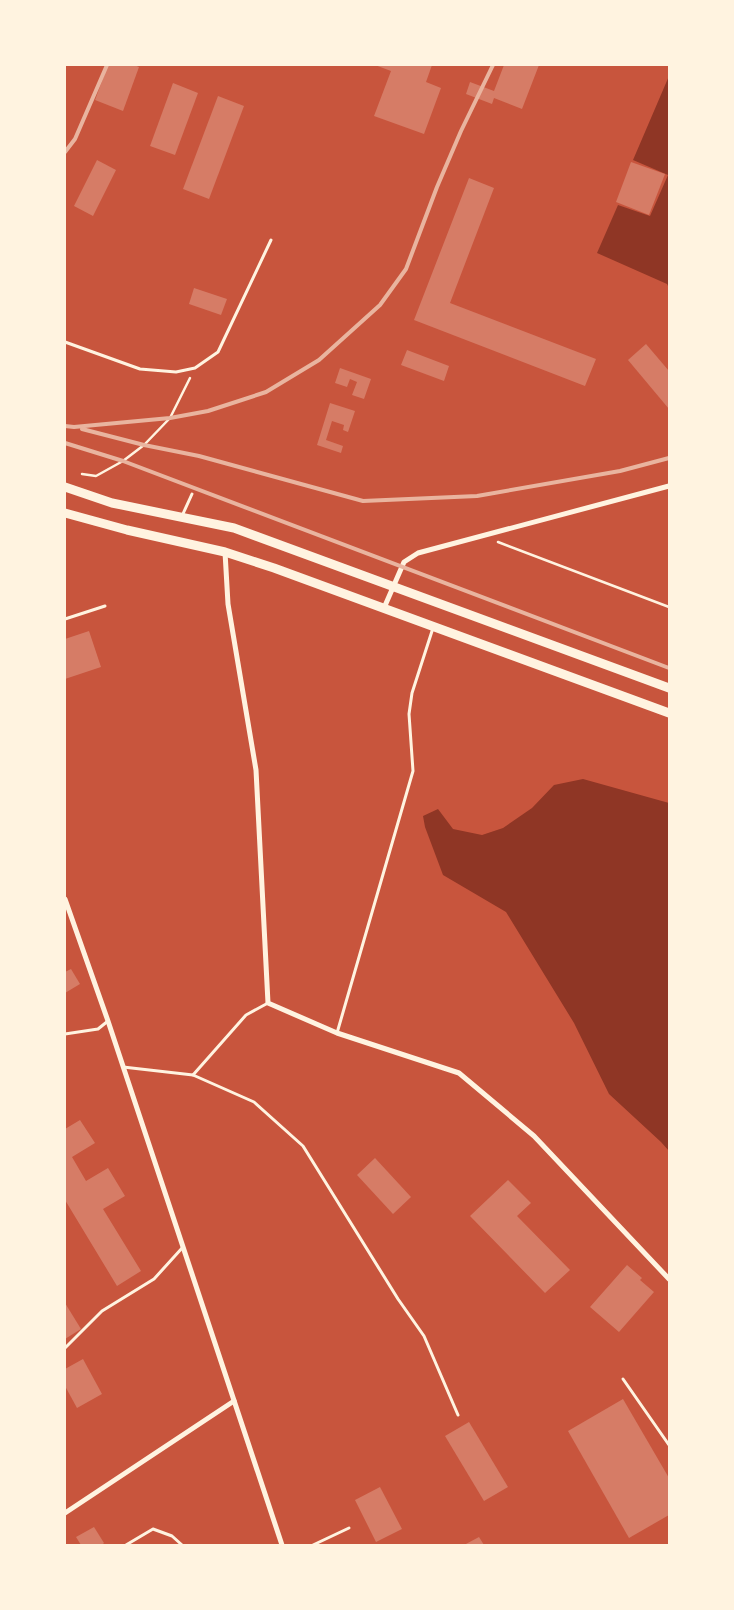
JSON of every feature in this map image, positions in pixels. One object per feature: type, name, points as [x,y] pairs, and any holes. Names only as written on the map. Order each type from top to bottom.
[{"type":"main road","points":[[65,487],[112,503],[234,528],[669,688]]},
{"type":"main road","points":[[65,513],[127,530],[225,552],[384,608],[669,713]]},
{"type":"street","points":[[384,608],[404,562],[418,553],[669,486]]},
{"type":"street","points":[[225,552],[228,604],[256,770],[268,1003],[336,1033],[459,1073],[534,1136],[669,1279]]},
{"type":"street","points":[[65,899],[108,1021],[282,1545]]},
{"type":"street","points":[[65,1513],[234,1401]]},
{"type":"lane","points":[[65,342],[140,368],[176,372],[195,368],[218,352],[271,240]]},
{"type":"lane","points":[[182,517],[192,494]]},
{"type":"lane","points":[[65,620],[105,606]]},
{"type":"lane","points":[[336,1033],[413,771],[409,714],[412,693],[434,627]]},
{"type":"lane","points":[[193,1075],[246,1014],[268,1003]]},
{"type":"lane","points":[[65,1034],[98,1029],[108,1021]]},
{"type":"lane","points":[[122,1067],[193,1075],[254,1102],[303,1146],[398,1299],[424,1336],[458,1415]]},
{"type":"lane","points":[[65,1348],[102,1311],[154,1278],[183,1247]]},
{"type":"lane","points":[[623,1378],[669,1445]]},
{"type":"lane","points":[[313,1545],[349,1528]]},
{"type":"lane","points":[[126,1545],[153,1529],[172,1536],[182,1545]]},
{"type":"path","points":[[82,474],[96,476],[144,445],[170,418],[195,368]]},
{"type":"path","points":[[482,536],[669,607]]},
{"type":"shaded area","points":[[669,76],[669,288],[667,284],[597,253],[618,205],[650,216],[668,175],[633,160]]},
{"type":"shaded area","points":[[583,779],[669,803],[669,1151],[609,1094],[574,1023],[506,912],[443,875],[425,827],[423,816],[438,809],[453,829],[482,835],[503,828],[532,808],[554,785]]},
{"type":"building","points":[[108,65],[134,65],[139,67],[123,111],[95,100]]},
{"type":"building","points":[[375,65],[432,65],[426,82],[441,88],[424,134],[374,116],[391,71]]},
{"type":"building","points":[[504,65],[539,65],[522,109],[494,98],[492,104],[466,94],[470,82],[494,91]]},
{"type":"building","points":[[173,83],[198,93],[175,155],[150,146]]},
{"type":"building","points":[[218,96],[244,106],[209,199],[183,189]]},
{"type":"building","points":[[97,160],[116,170],[93,216],[74,206]]},
{"type":"building","points":[[631,162],[665,174],[649,215],[616,202]]},
{"type":"building","points":[[469,178],[494,188],[450,303],[596,359],[585,386],[414,320]]},
{"type":"building","points":[[194,288],[227,299],[221,315],[189,304]]},
{"type":"building","points":[[646,344],[669,371],[669,409],[628,360]]},
{"type":"building","points":[[407,350],[449,366],[444,381],[401,365]]},
{"type":"building","points":[[340,368],[371,379],[364,399],[352,395],[357,382],[350,379],[347,387],[335,383]]},
{"type":"building","points":[[330,403],[355,411],[348,432],[343,430],[344,425],[332,421],[326,440],[343,446],[341,453],[317,445]]},
{"type":"building","points":[[89,631],[101,667],[65,679],[65,639]]},
{"type":"building","points":[[71,969],[80,984],[65,993],[65,972]]},
{"type":"building","points":[[80,1120],[95,1143],[72,1157],[86,1181],[108,1168],[125,1196],[103,1209],[141,1271],[117,1286],[65,1200],[65,1129]]},
{"type":"building","points":[[375,1158],[411,1197],[393,1214],[357,1175]]},
{"type":"building","points":[[508,1180],[531,1203],[517,1216],[570,1270],[545,1293],[470,1216]]},
{"type":"building","points":[[627,1265],[654,1292],[619,1332],[590,1307]]},
{"type":"building","points":[[65,1303],[81,1329],[65,1339]]},
{"type":"building","points":[[83,1359],[102,1394],[77,1408],[65,1386],[65,1369]]},
{"type":"building","points":[[623,1399],[669,1478],[669,1515],[629,1538],[568,1431]]},
{"type":"building","points":[[469,1422],[508,1487],[484,1501],[445,1436]]},
{"type":"building","points":[[380,1487],[402,1529],[376,1542],[355,1500]]},
{"type":"building","points":[[94,1527],[104,1543],[102,1545],[81,1545],[76,1537]]},
{"type":"building","points":[[479,1537],[484,1545],[464,1545]]},
{"type":"railway","points":[[65,152],[75,139],[107,65]]},
{"type":"railway","points":[[65,426],[74,427],[170,418],[208,411],[266,392],[319,360],[380,305],[406,269],[437,187],[461,131],[493,65]]},
{"type":"railway","points":[[82,429],[144,445],[199,456],[363,501],[477,496],[620,471],[669,458]]},
{"type":"railway","points":[[65,443],[123,461],[669,668]]}]
